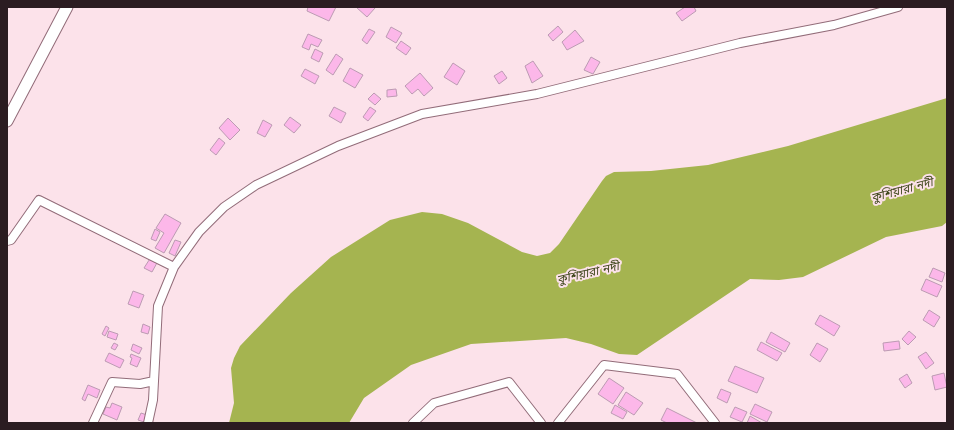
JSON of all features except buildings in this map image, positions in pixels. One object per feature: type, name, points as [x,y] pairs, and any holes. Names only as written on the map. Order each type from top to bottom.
[{"type":"main road","points":[[7,121],[67,7]]},
{"type":"street","points":[[148,423],[154,381],[158,306],[174,267],[199,232],[224,207],[256,185],[338,146],[422,114],[537,94],[740,43],[834,25],[898,7]]},
{"type":"street","points":[[7,241],[11,240],[39,200],[174,267]]},
{"type":"street","points":[[558,423],[579,399],[604,365],[677,374],[715,423]]},
{"type":"street","points":[[93,423],[112,382],[140,384],[154,381]]},
{"type":"street","points":[[413,423],[434,403],[509,382],[542,423]]},
{"type":"water","name":"কুশিয়ারা নদী","points":[[947,98],[947,222],[942,226],[886,237],[803,277],[779,280],[750,279],[637,355],[619,354],[591,344],[566,338],[471,344],[411,365],[364,398],[349,423],[229,423],[234,403],[231,368],[240,346],[291,293],[331,257],[390,220],[422,212],[442,214],[468,223],[522,252],[537,256],[550,253],[559,244],[602,181],[606,176],[614,172],[651,171],[708,165],[788,146]]}]
